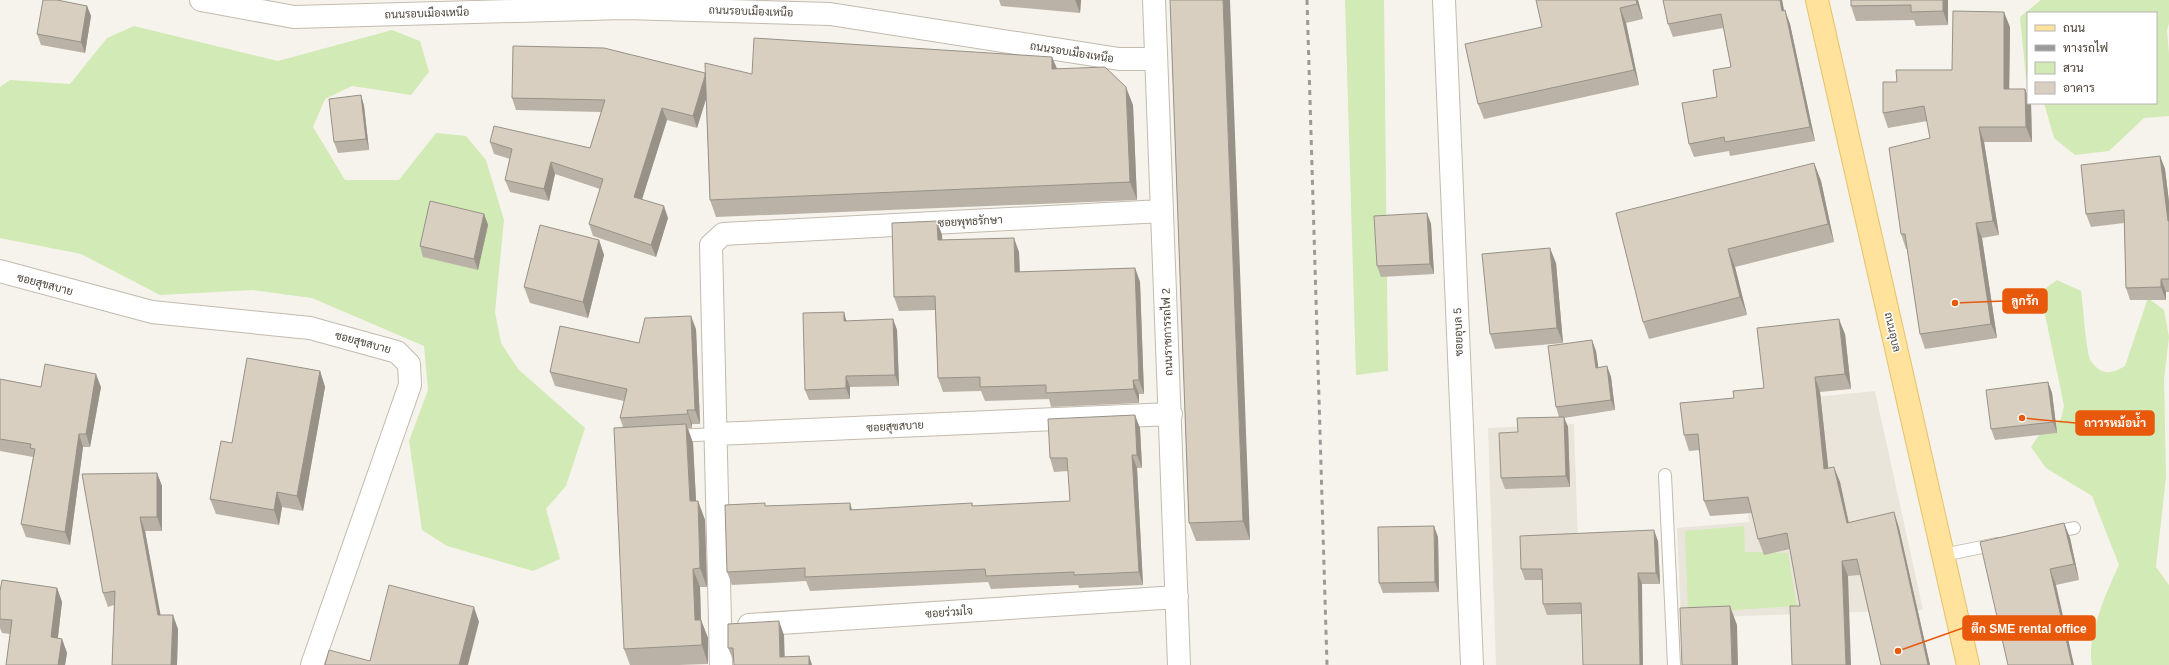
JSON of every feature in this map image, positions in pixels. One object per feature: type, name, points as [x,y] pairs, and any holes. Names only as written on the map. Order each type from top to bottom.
[{"type":"main road","name":"ถนนอุบล","points":[[1817,0],[1968,665]]},
{"type":"street","name":"ถนนรอบเมืองเหนือ","points":[[201,0],[294,17],[624,8],[830,14],[1119,59],[1156,59]]},
{"type":"street","name":"ถนนราชการรถไฟ 2","points":[[1154,0],[1171,414],[1179,665]]},
{"type":"street","name":"ซอยอุบล 5","points":[[1444,0],[1472,665]]},
{"type":"street","name":"ซอยพุทธรักษา","points":[[716,434],[711,245],[723,234],[1162,211]]},
{"type":"street","name":"ซอยสุขสบาย","points":[[0,271],[152,312],[310,328],[398,352],[409,364],[410,385],[312,665]]},
{"type":"street","name":"ซอยสุขสบาย","points":[[716,434],[1171,414]]},
{"type":"street","points":[[716,434],[721,665]]},
{"type":"street","name":"ซอยร่วมใจ","points":[[721,626],[1177,597]]},
{"type":"lane","name":"ซอยสุขสบาย","points":[[660,437],[716,434]]},
{"type":"lane","points":[[1665,475],[1674,665]]},
{"type":"lane","points":[[2036,536],[2074,528]]},
{"type":"lane","points":[[1943,555],[2012,540]]},
{"type":"shaded area","points":[[1875,391],[1923,610],[1681,618],[1677,528],[1749,522],[1737,405]]},
{"type":"shaded area","points":[[1574,424],[1582,665],[1496,665],[1488,428]]},
{"type":"green space","points":[[1345,0],[1384,0],[1388,371],[1356,375]]},
{"type":"green space","points":[[2041,0],[2169,0],[2169,23],[2167,31],[2169,54],[2169,116],[2144,118],[2109,151],[2075,155],[2054,138],[2044,104],[2157,104],[2157,12],[2027,12],[2027,79],[2020,17]]},
{"type":"green space","points":[[134,26],[278,61],[392,30],[420,41],[429,72],[411,95],[352,86],[325,99],[313,127],[345,180],[399,180],[436,133],[466,136],[486,160],[504,220],[495,312],[501,343],[518,369],[585,428],[566,486],[546,509],[560,559],[533,571],[447,546],[422,530],[409,441],[428,390],[424,346],[312,298],[253,290],[160,295],[81,254],[0,238],[0,87],[10,80],[70,84],[107,38]]},
{"type":"green space","points":[[2057,280],[2081,291],[2089,356],[2095,366],[2103,371],[2116,371],[2125,366],[2148,298],[2164,310],[2169,337],[2164,379],[2166,477],[2156,567],[2169,585],[2169,665],[2092,665],[2092,641],[2095,628],[2099,614],[2119,565],[2092,496],[2046,468],[2031,447],[2039,435],[2061,419],[2064,406],[2042,300],[2046,288]]},
{"type":"green space","points":[[1744,526],[1745,552],[1788,553],[1797,606],[1688,613],[1685,531]]},
{"type":"building","points":[[43,0],[57,0],[87,6],[81,42],[37,34]]},
{"type":"building","points":[[1170,0],[1223,0],[1243,521],[1189,523]]},
{"type":"building","points":[[1536,0],[1636,0],[1637,4],[1620,8],[1634,70],[1478,104],[1465,44],[1542,27]]},
{"type":"building","points":[[1663,0],[1780,0],[1782,11],[1785,10],[1810,127],[1725,142],[1724,137],[1689,144],[1682,103],[1717,97],[1713,70],[1731,67],[1721,14],[1668,24]]},
{"type":"building","points":[[1851,0],[1943,0],[1943,11],[1911,12],[1911,5],[1851,6]]},
{"type":"building","points":[[1953,11],[2004,12],[2004,89],[2025,89],[2026,127],[1979,127],[1993,221],[1976,223],[1991,324],[1920,334],[1905,234],[1901,234],[1889,148],[1930,138],[1924,106],[1883,113],[1883,82],[1897,82],[1896,70],[1952,70]]},
{"type":"building","points":[[754,38],[1052,57],[1052,69],[1105,67],[1126,87],[1130,182],[710,200],[705,63],[752,74]]},
{"type":"building","points":[[513,46],[604,48],[705,73],[693,116],[662,108],[634,197],[664,206],[651,245],[589,224],[603,179],[551,162],[544,189],[505,180],[512,149],[490,142],[494,126],[590,148],[605,100],[512,98]]},
{"type":"building","points":[[361,95],[366,139],[334,142],[329,99]]},
{"type":"building","points":[[2160,156],[2169,221],[2169,279],[2161,279],[2161,287],[2126,288],[2124,210],[2086,214],[2081,165]]},
{"type":"building","points":[[1814,163],[1828,224],[1728,249],[1740,297],[1643,322],[1616,213]]},
{"type":"building","points":[[430,201],[484,214],[474,259],[420,246]]},
{"type":"building","points":[[1427,213],[1430,264],[1377,266],[1374,216]]},
{"type":"building","points":[[937,221],[938,240],[1014,238],[1015,272],[1135,268],[1139,380],[1133,380],[1134,389],[1046,393],[1046,385],[980,387],[980,377],[938,378],[935,296],[894,297],[892,223]]},
{"type":"building","points":[[540,225],[599,240],[583,302],[524,287]]},
{"type":"building","points":[[1550,248],[1557,328],[1490,334],[1482,254]]},
{"type":"building","points":[[844,312],[844,321],[893,319],[895,375],[846,376],[846,388],[805,390],[803,313]]},
{"type":"building","points":[[691,316],[695,410],[687,410],[688,414],[620,418],[627,389],[550,372],[560,326],[639,343],[645,318]]},
{"type":"building","points":[[1839,319],[1845,374],[1815,377],[1824,469],[1834,467],[1847,523],[1894,512],[1928,665],[1881,665],[1857,559],[1842,561],[1846,665],[1792,665],[1790,606],[1800,606],[1787,533],[1758,539],[1748,497],[1704,501],[1698,434],[1684,435],[1680,403],[1734,398],[1733,391],[1764,388],[1757,328]]},
{"type":"building","points":[[1592,340],[1596,368],[1607,366],[1611,400],[1556,407],[1548,346]]},
{"type":"building","points":[[247,358],[320,371],[297,496],[277,492],[274,510],[210,499],[221,441],[232,443]]},
{"type":"building","points":[[45,364],[96,374],[86,434],[79,434],[65,532],[21,524],[35,449],[30,448],[31,444],[0,439],[0,379],[41,387]]},
{"type":"building","points":[[2048,382],[2053,422],[1991,429],[1986,390]]},
{"type":"building","points":[[1135,415],[1137,455],[1132,455],[1139,572],[1074,575],[1074,572],[986,576],[985,569],[805,577],[805,568],[727,572],[725,505],[765,503],[765,506],[850,503],[850,510],[972,503],[972,506],[1070,501],[1067,458],[1050,458],[1048,419]]},
{"type":"building","points":[[1564,417],[1566,476],[1501,478],[1499,433],[1518,432],[1517,418]]},
{"type":"building","points":[[686,424],[690,501],[698,501],[700,568],[693,569],[695,620],[701,620],[702,645],[624,649],[614,428]]},
{"type":"building","points":[[157,473],[157,517],[140,517],[158,615],[173,615],[171,665],[112,665],[115,591],[103,593],[82,474]]},
{"type":"building","points":[[2064,523],[2074,564],[2050,569],[2072,665],[2008,665],[1980,542]]},
{"type":"building","points":[[1434,526],[1435,582],[1379,583],[1378,527]]},
{"type":"building","points":[[1654,530],[1656,573],[1638,573],[1640,665],[1583,665],[1581,603],[1543,604],[1542,569],[1521,569],[1520,536]]},
{"type":"building","points":[[2,580],[57,588],[51,637],[62,639],[58,665],[6,665],[12,620],[0,619],[0,591]]},
{"type":"building","points":[[389,585],[474,607],[459,665],[325,665],[329,650],[370,661]]},
{"type":"building","points":[[1730,606],[1732,665],[1682,665],[1680,608]]},
{"type":"building","points":[[779,621],[780,657],[809,656],[809,665],[734,665],[733,648],[728,648],[728,624]]},
{"type":"railway","points":[[1307,0],[1327,665]]},
{"type":"place","name":"ลูกรัก","points":[[1955,303]]},
{"type":"place","name":"ถาวรหม้อน้ำ","points":[[2022,418]]},
{"type":"place","name":"ตึก SME rental office","points":[[1898,651]]}]
